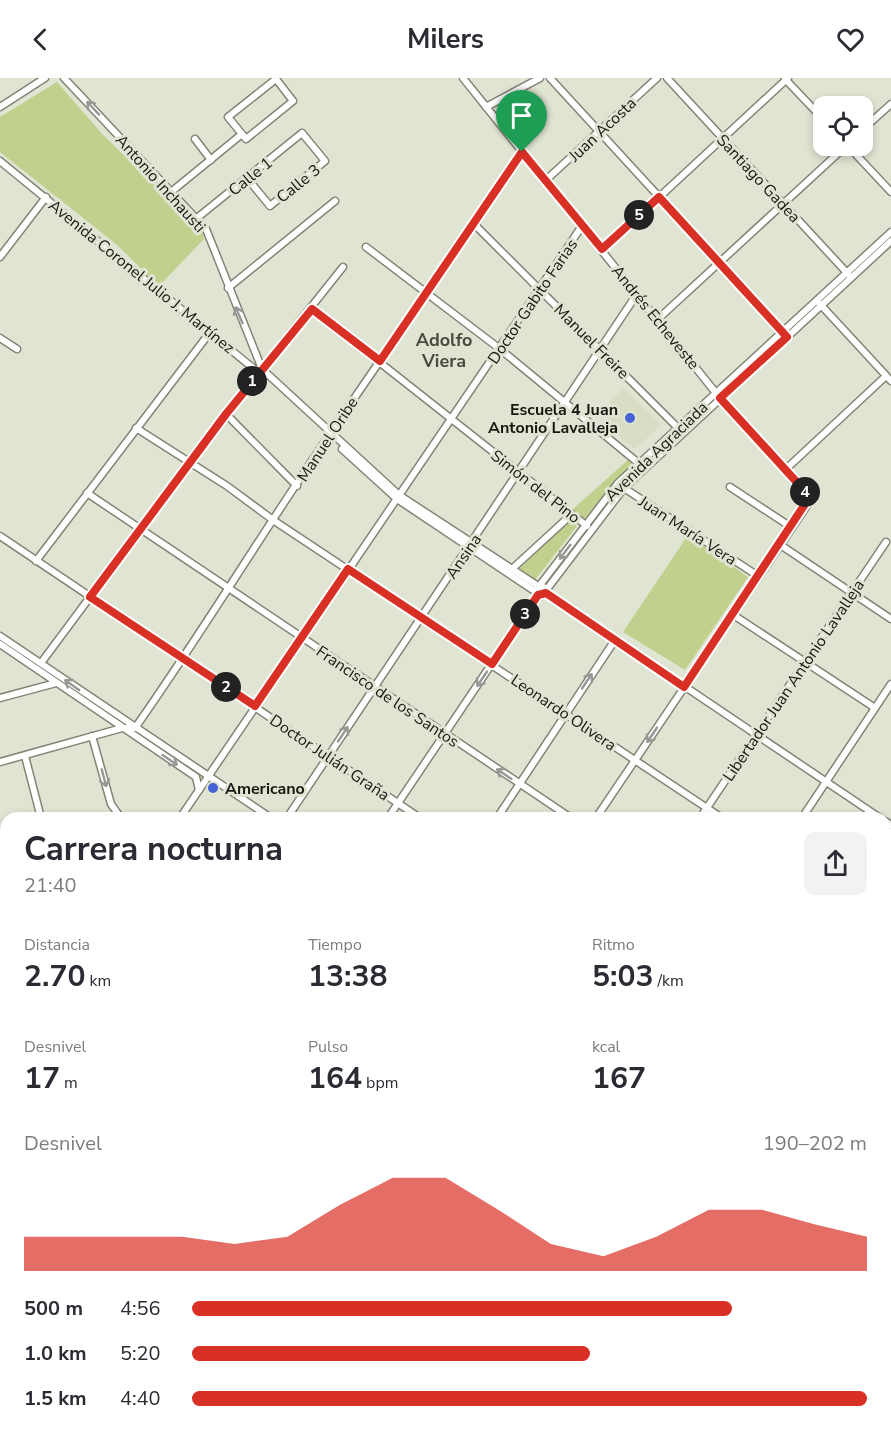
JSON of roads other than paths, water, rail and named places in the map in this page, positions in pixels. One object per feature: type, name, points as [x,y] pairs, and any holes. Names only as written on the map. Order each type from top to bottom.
[{"type":"street","points":[[0,107],[45,78]]},
{"type":"street","name":"Antonio Inchausti","points":[[64,78],[197,218],[209,235],[261,371]]},
{"type":"street","name":"Andrés Echeveste","points":[[463,78],[718,395],[808,496],[806,507],[791,527]]},
{"type":"street","points":[[486,107],[540,78]]},
{"type":"street","points":[[550,78],[785,334]]},
{"type":"street","name":"Juan Acosta","points":[[546,180],[657,78]]},
{"type":"street","name":"Santiago Gadea","points":[[667,78],[849,275]]},
{"type":"street","points":[[171,192],[293,101],[276,79],[228,117],[244,136]]},
{"type":"street","points":[[602,249],[786,79],[813,108]]},
{"type":"street","points":[[873,120],[891,104]]},
{"type":"street","name":"Calle 1","points":[[197,218],[302,133],[325,161]]},
{"type":"street","points":[[195,139],[211,160]]},
{"type":"street","name":"Manuel Oribe","points":[[135,728],[184,658],[329,435],[522,152]]},
{"type":"street","points":[[658,319],[836,156]]},
{"type":"street","points":[[857,156],[891,192]]},
{"type":"street","name":"Avenida Coronel Julio J. Martínez","points":[[0,160],[114,252],[155,289],[261,371],[398,497],[541,590],[871,812]]},
{"type":"street","name":"Calle 3","points":[[247,178],[270,206],[325,161]]},
{"type":"street","points":[[0,257],[46,197]]},
{"type":"street","points":[[228,288],[334,201]]},
{"type":"street","name":"Manuel Freire","points":[[474,224],[681,430]]},
{"type":"street","name":"Doctor Gabito Farias","points":[[184,812],[451,418],[541,290],[582,226]]},
{"type":"street","name":"Avenida Agraciada","points":[[849,275],[891,232]]},
{"type":"street","name":"Avenida Agraciada","points":[[541,590],[586,525],[621,486],[818,303],[891,241]]},
{"type":"street","points":[[366,247],[500,349],[642,466]]},
{"type":"street","points":[[40,663],[226,414],[312,309],[343,267]]},
{"type":"street","name":"Ansina","points":[[291,812],[637,294]]},
{"type":"street","points":[[786,469],[889,378],[818,303]]},
{"type":"street","name":"Simón del Pino","points":[[312,309],[592,530]]},
{"type":"street","points":[[36,561],[212,331]]},
{"type":"street","points":[[0,338],[17,349]]},
{"type":"street","points":[[226,414],[297,486]]},
{"type":"street","name":"Leonardo Olivera","points":[[136,428],[189,464],[227,486],[273,520],[713,812]]},
{"type":"street","name":"Avenida Agraciada","points":[[541,590],[592,530],[621,486]]},
{"type":"street","name":"Juan María Vera","points":[[621,486],[758,576]]},
{"type":"street","points":[[600,812],[791,527],[730,487]]},
{"type":"street","name":"Francisco de los Santos","points":[[87,494],[561,812]]},
{"type":"street","points":[[512,569],[572,514]]},
{"type":"street","name":"Doctor Julián Graña","points":[[0,537],[184,658],[327,758],[411,812]]},
{"type":"street","name":"Libertador Juan Antonio Lavalleja","points":[[704,812],[886,542]]},
{"type":"street","points":[[779,544],[891,619]]},
{"type":"street","name":"Avenida Coronel Julio J. Martínez","points":[[470,545],[512,569],[541,590]]},
{"type":"street","points":[[392,812],[541,590]]},
{"type":"street","points":[[732,614],[874,708]]},
{"type":"street","points":[[0,636],[262,812]]},
{"type":"street","points":[[501,812],[615,640]]},
{"type":"street","points":[[0,644],[196,777],[199,790]]},
{"type":"street","points":[[0,698],[56,683]]},
{"type":"street","points":[[806,812],[891,684]]},
{"type":"street","points":[[0,762],[122,728],[135,728]]},
{"type":"street","points":[[92,736],[111,804],[117,812]]},
{"type":"street","points":[[25,756],[39,812]]},
{"type":"place","name":"Escuela 4 Juan Antonio Lavalleja","points":[[630,418]]},
{"type":"place","name":"Americano","points":[[213,788]]},
{"type":"district","name":"Adolfo Viera","points":[[444,350]]}]
